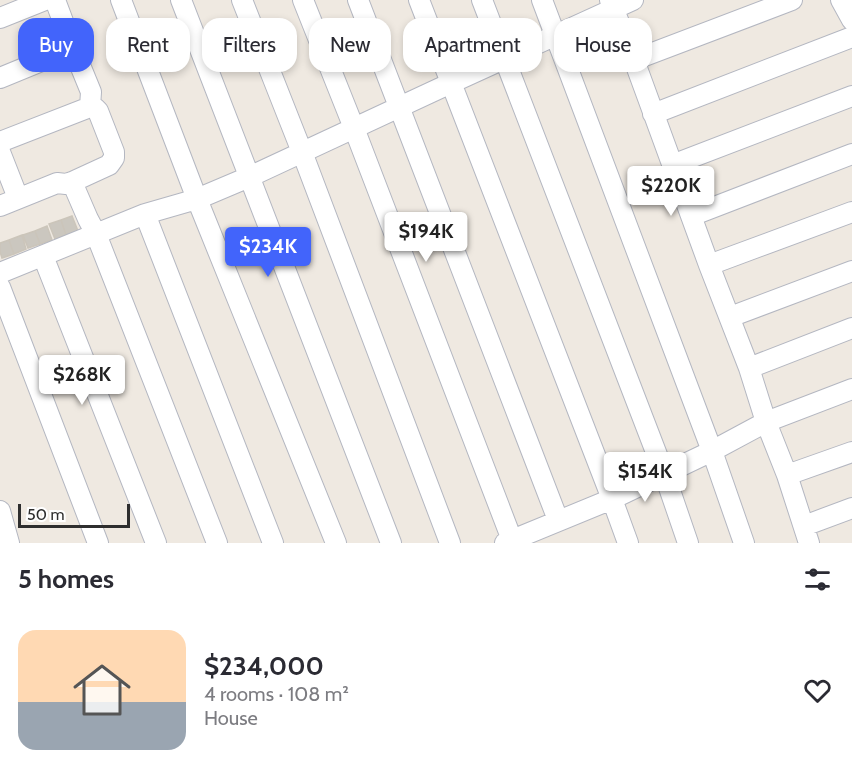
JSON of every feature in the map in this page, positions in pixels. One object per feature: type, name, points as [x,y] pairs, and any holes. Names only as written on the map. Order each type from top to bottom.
[{"type":"street","points":[[0,18],[45,0]]},
{"type":"street","points":[[55,0],[62,18]]},
{"type":"street","points":[[121,0],[197,199],[336,543]]},
{"type":"street","points":[[181,0],[391,543]]},
{"type":"street","points":[[242,0],[450,543]]},
{"type":"street","points":[[303,0],[354,128],[508,542],[612,498],[766,422],[852,389]]},
{"type":"street","points":[[358,0],[558,520]]},
{"type":"street","points":[[419,0],[612,498],[627,543]]},
{"type":"street","points":[[482,0],[489,18]]},
{"type":"street","points":[[542,0],[554,31]]},
{"type":"street","points":[[587,18],[611,4],[633,0]]},
{"type":"street","points":[[652,53],[792,0]]},
{"type":"street","points":[[841,0],[852,20]]},
{"type":"street","points":[[611,4],[617,18]]},
{"type":"street","points":[[652,114],[852,37]]},
{"type":"street","points":[[0,78],[18,71]]},
{"type":"street","points":[[83,72],[91,92],[90,107]]},
{"type":"street","points":[[0,273],[145,214],[197,199],[249,177],[473,72]]},
{"type":"street","points":[[509,72],[664,473],[688,543]]},
{"type":"street","points":[[570,72],[712,450],[744,543]]},
{"type":"street","points":[[638,72],[749,368],[806,534],[852,508]]},
{"type":"street","points":[[672,165],[852,96]]},
{"type":"street","points":[[0,142],[90,107],[98,111],[112,146],[114,158],[109,165],[72,182],[57,183],[9,202],[0,152]]},
{"type":"street","points":[[691,216],[852,154]]},
{"type":"street","points":[[72,182],[96,234],[217,543]]},
{"type":"street","points":[[709,265],[852,212]]},
{"type":"street","points":[[145,214],[273,543]]},
{"type":"street","points":[[43,256],[156,543]]},
{"type":"street","points":[[730,317],[852,271]]},
{"type":"street","points":[[0,287],[98,543]]},
{"type":"street","points":[[749,368],[852,328]]},
{"type":"street","points":[[787,475],[852,452]]},
{"type":"street","points":[[0,511],[9,543]]},
{"type":"building","points":[[72,216],[78,231],[66,235],[61,220]]},
{"type":"building","points":[[61,220],[66,235],[55,239],[49,224]]},
{"type":"building","points":[[47,226],[52,240],[40,244],[35,231]]},
{"type":"building","points":[[35,231],[40,244],[28,248],[23,235]]},
{"type":"building","points":[[22,235],[26,249],[14,254],[9,240]]},
{"type":"building","points":[[9,240],[14,254],[2,258],[0,243]]}]
